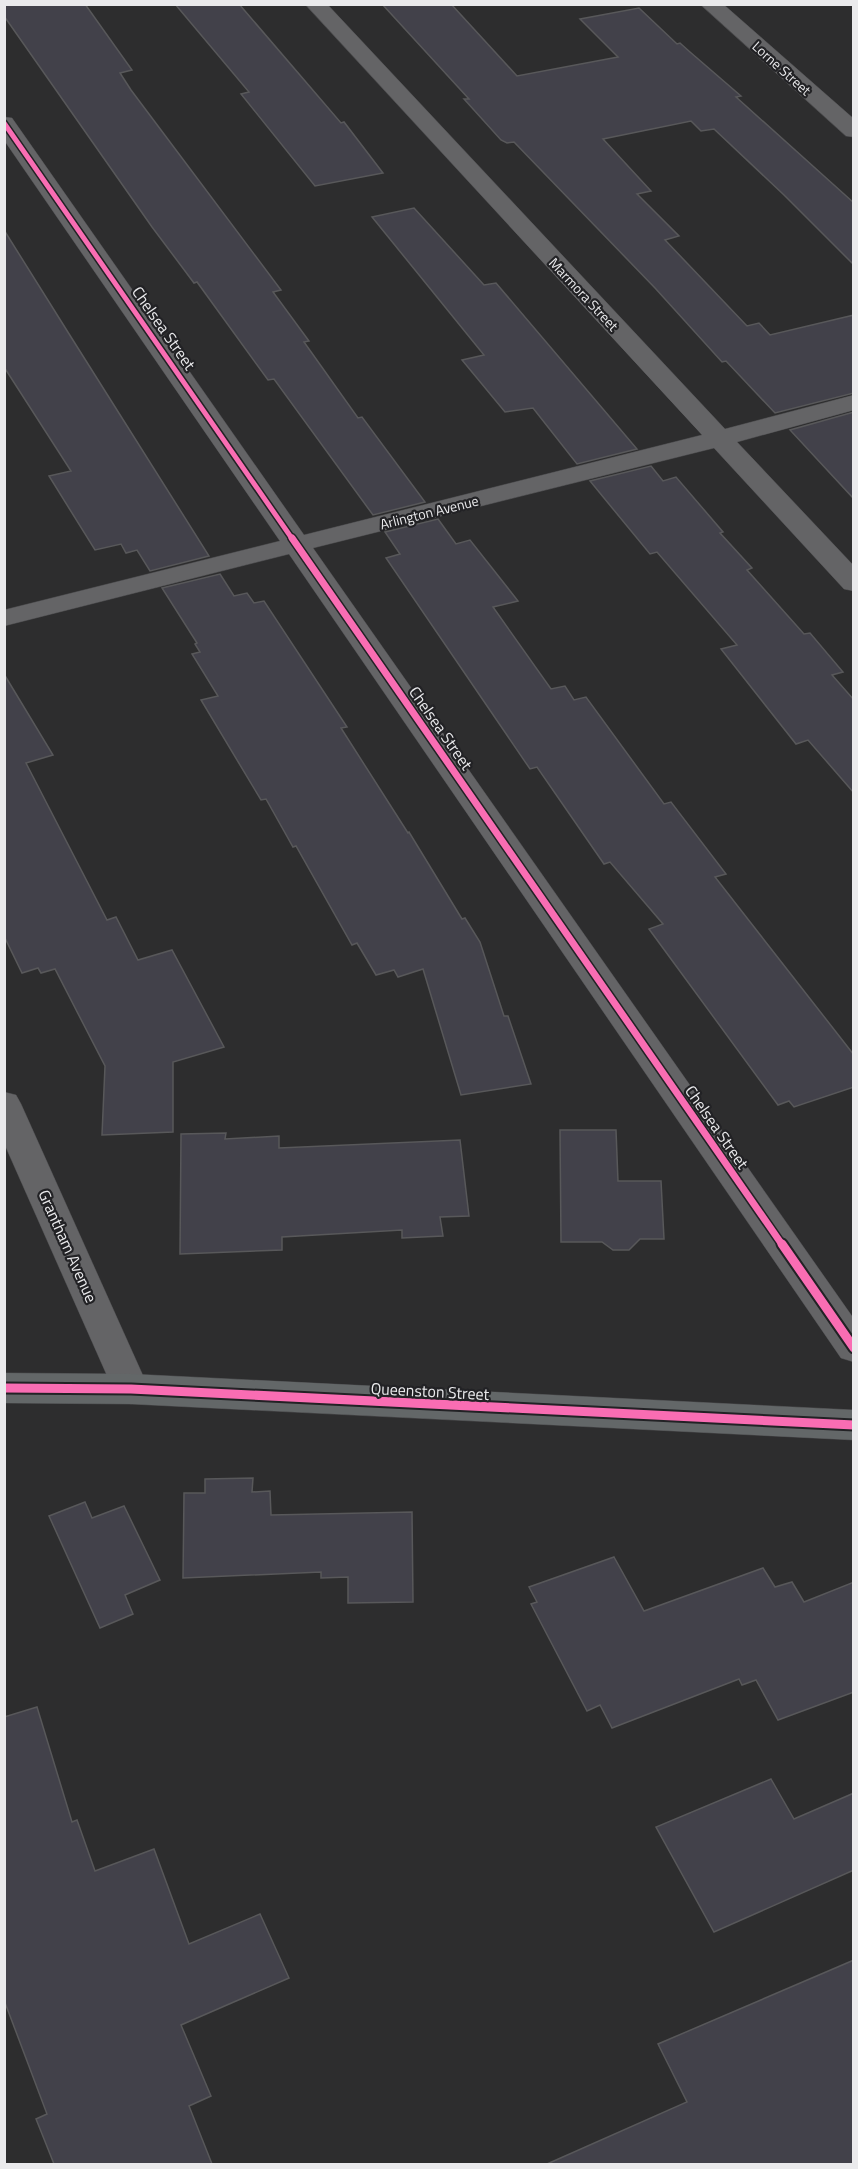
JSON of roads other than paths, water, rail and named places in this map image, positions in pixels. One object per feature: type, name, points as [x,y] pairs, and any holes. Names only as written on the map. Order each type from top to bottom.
[{"type":"main road","name":"Queenston Street","points":[[4,1388],[131,1389],[854,1425]]},
{"type":"street","name":"Marmora Street","points":[[315,4],[854,583]]},
{"type":"street","name":"Lorne Street","points":[[710,4],[854,131]]},
{"type":"street","name":"Chelsea Street","points":[[4,123],[854,1348]]},
{"type":"street","name":"Arlington Avenue","points":[[4,618],[718,439],[854,402]]},
{"type":"street","name":"Grantham Avenue","points":[[4,1104],[131,1389]]}]
